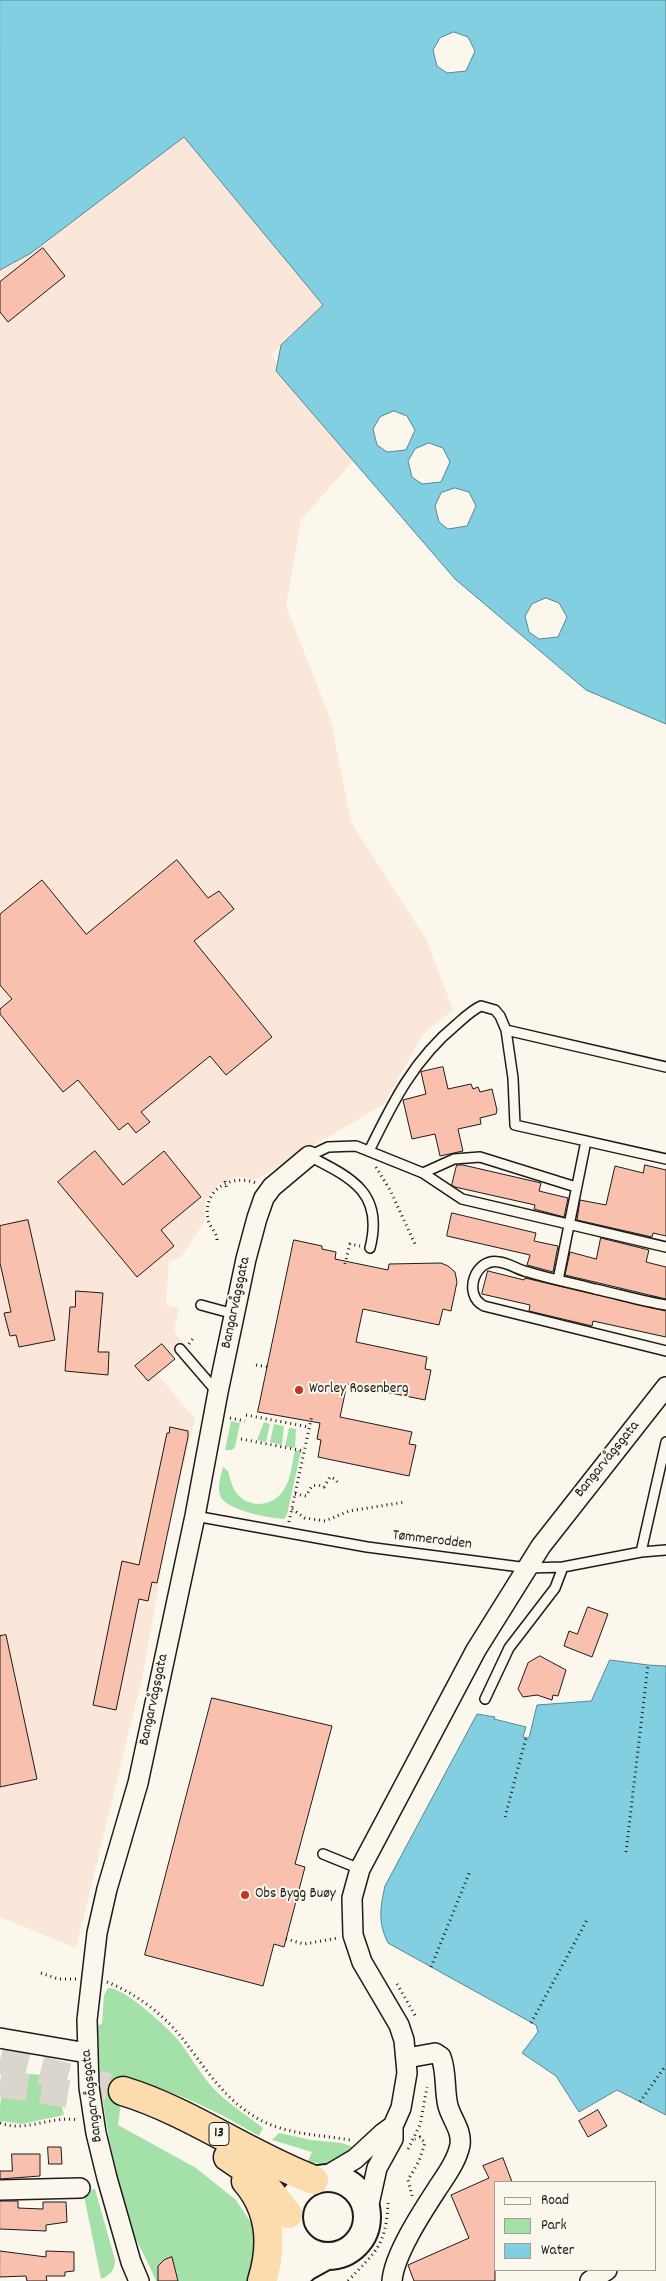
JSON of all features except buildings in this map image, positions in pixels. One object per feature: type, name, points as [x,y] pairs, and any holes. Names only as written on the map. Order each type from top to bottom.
[{"type":"highway","name":"13","points":[[289,2219],[259,2178],[218,2151],[171,2128],[121,2099],[176,2111],[268,2160],[318,2179]]},
{"type":"highway","name":"13","points":[[218,2151],[230,2167],[248,2183],[256,2194],[264,2213],[269,2234],[269,2248],[262,2281]]},
{"type":"main road","points":[[269,2281],[283,2258],[289,2219],[297,2192],[318,2179],[335,2178],[347,2183],[357,2190],[364,2201],[367,2213],[366,2226],[360,2238],[351,2248],[339,2254],[326,2256],[306,2267],[291,2281]]},
{"type":"main road","points":[[289,2219],[294,2236],[302,2246],[313,2253],[326,2256]]},
{"type":"street","name":"Bangarvågsgata","points":[[139,2281],[131,2262],[100,2151],[89,2087],[87,2020],[97,1933],[107,1889],[138,1783],[195,1516],[218,1392],[246,1259],[264,1198],[278,1180],[309,1156]]},
{"type":"street","name":"Bangarvågsgata","points":[[367,2213],[377,2168],[393,2139],[393,2126],[406,2090],[407,2058],[399,2024],[362,1962],[353,1935],[352,1898],[360,1869],[476,1650],[550,1533],[666,1387]]},
{"type":"street","points":[[0,2038],[87,2053]]},
{"type":"street","points":[[392,2281],[395,2265],[421,2215],[453,2166],[460,2145],[459,2131],[449,2108],[446,2075],[441,2057],[435,2053],[407,2058]]},
{"type":"street","name":"Bangarvågsgata","points":[[318,2179],[355,2159],[393,2126]]},
{"type":"street","points":[[0,2190],[80,2188]]},
{"type":"street","name":"Bangarvågsgata","points":[[131,2262],[131,2281]]},
{"type":"street","points":[[590,2281],[605,2271]]},
{"type":"lane","points":[[365,1149],[396,1095],[424,1056],[446,1033],[482,1006],[495,1010],[506,1030],[513,1078],[515,1125],[666,1158]]},
{"type":"lane","points":[[506,1030],[666,1067]]},
{"type":"lane","points":[[558,1280],[586,1140]]},
{"type":"lane","points":[[309,1156],[335,1146],[365,1149],[423,1173],[462,1199],[570,1226],[666,1247]]},
{"type":"lane","points":[[309,1156],[345,1174],[358,1186],[368,1200],[374,1216],[374,1234],[370,1248]]},
{"type":"lane","points":[[423,1173],[454,1159],[480,1158],[576,1187]]},
{"type":"lane","points":[[666,1305],[558,1280],[492,1261],[479,1268],[473,1282],[476,1298],[484,1306],[666,1350]]},
{"type":"lane","points":[[201,1305],[234,1314]]},
{"type":"lane","points":[[180,1349],[218,1392]]},
{"type":"lane","points":[[641,1552],[666,1442]]},
{"type":"lane","name":"Tømmerodden","points":[[195,1516],[367,1547],[528,1568],[563,1567],[641,1552],[666,1550]]},
{"type":"lane","points":[[485,1699],[509,1648],[555,1588],[563,1567]]},
{"type":"lane","points":[[322,1854],[360,1869]]},
{"type":"path","points":[[365,1149],[383,1177],[415,1244]]},
{"type":"path","points":[[217,1240],[217,1235],[208,1222],[206,1205],[216,1189],[229,1181],[248,1180],[258,1184]]},
{"type":"path","points":[[225,1182],[227,1190]]},
{"type":"path","points":[[345,1264],[350,1244],[370,1248]]},
{"type":"path","points":[[256,1365],[268,1368]]},
{"type":"path","points":[[246,1414],[309,1427]]},
{"type":"path","points":[[287,1532],[312,1415]]},
{"type":"path","points":[[230,1418],[245,1421]]},
{"type":"path","points":[[241,1439],[304,1451]]},
{"type":"path","points":[[295,1494],[306,1496],[312,1486],[324,1487],[330,1477],[338,1483]]},
{"type":"path","points":[[292,1509],[305,1518],[325,1521],[349,1511],[405,1502]]},
{"type":"path","points":[[626,1852],[648,1665]]},
{"type":"path","points":[[505,1816],[526,1738]]},
{"type":"path","points":[[431,1968],[470,1871]]},
{"type":"path","points":[[531,2023],[587,1920]]},
{"type":"path","points":[[286,1939],[304,1944],[342,1938]]},
{"type":"path","points":[[41,1973],[58,1979],[78,1979]]},
{"type":"path","points":[[102,1980],[140,1999],[164,2020],[177,2032],[225,2091],[252,2115],[287,2131],[358,2142]]},
{"type":"path","points":[[421,2215],[408,2185],[408,2180],[424,2150],[423,2139],[418,2138],[415,2140],[424,2107],[427,2084],[426,2054]]},
{"type":"path","points":[[640,2102],[666,2065]]},
{"type":"path","points":[[0,2123],[17,2126],[60,2119],[82,2120]]},
{"type":"shaded area","points":[[184,137],[323,305],[271,355],[353,461],[301,520],[286,606],[331,721],[351,822],[427,941],[453,1010],[423,1034],[384,1104],[255,1180],[239,1177],[218,1184],[205,1201],[205,1221],[180,1258],[169,1260],[166,1305],[179,1308],[174,1331],[185,1345],[172,1356],[174,1359],[157,1374],[195,1419],[170,1521],[143,1674],[76,1948],[0,1917],[0,270]]},
{"type":"green space","points":[[231,1421],[240,1423],[235,1447],[232,1450],[225,1450]]},
{"type":"green space","points":[[264,1422],[270,1424],[266,1442],[257,1440]]},
{"type":"green space","points":[[274,1424],[284,1426],[282,1445],[270,1442]]},
{"type":"green space","points":[[289,1428],[296,1429],[295,1448],[285,1446]]},
{"type":"green space","points":[[295,1450],[301,1451],[287,1515],[284,1519],[238,1509],[223,1500],[219,1488],[223,1467],[228,1471],[234,1489],[244,1500],[258,1504],[272,1501],[278,1497],[288,1482]]},
{"type":"green space","points":[[108,1988],[115,1989],[124,1994],[165,2026],[178,2040],[212,2087],[263,2128],[259,2136],[194,2102],[160,2089],[124,2080],[118,2125],[196,2168],[236,2200],[261,2238],[251,2281],[156,2281],[133,2231],[114,2162],[105,2117],[98,2048],[98,2025],[102,2024],[104,1995]]},
{"type":"green space","points":[[30,2074],[46,2075],[56,2083],[64,2115],[22,2124],[0,2121],[0,2102],[7,2085]]},
{"type":"green space","points":[[279,2133],[311,2140],[342,2143],[358,2149],[333,2163],[307,2163],[312,2152],[272,2140]]},
{"type":"green space","points":[[95,2189],[115,2260],[112,2272],[101,2279],[84,2196],[84,2190]]},
{"type":"water","points":[[0,0],[666,0],[666,724],[586,690],[455,579],[276,371],[281,345],[323,305],[184,137],[31,253],[0,270]],"holes":[[[454,32],[468,37],[475,51],[466,71],[447,73],[437,66],[433,50],[440,38]],[[394,411],[407,416],[415,430],[406,450],[387,452],[377,445],[373,429],[380,417]],[[429,443],[443,448],[450,462],[441,482],[422,484],[412,477],[408,461],[415,449]],[[455,488],[469,492],[476,506],[467,526],[448,529],[439,522],[435,506],[441,493]],[[546,598],[559,603],[567,617],[558,637],[539,639],[529,632],[525,616],[532,604]]]},
{"type":"water","points":[[610,1660],[666,1666],[666,2115],[617,2090],[579,2112],[556,2076],[522,2053],[538,2032],[536,2025],[388,1943],[381,1922],[381,1908],[385,1886],[477,1714],[495,1717],[494,1719],[526,1727],[523,1737],[529,1738],[537,1705],[591,1701]]},
{"type":"tunnel","points":[[0,2060],[123,2091]]},
{"type":"tunnel","points":[[0,2083],[68,2094]]},
{"type":"place","name":"Worley Rosenberg","points":[[299,1390]]},
{"type":"place","name":"Obs Bygg Buøy","points":[[245,1895]]}]
